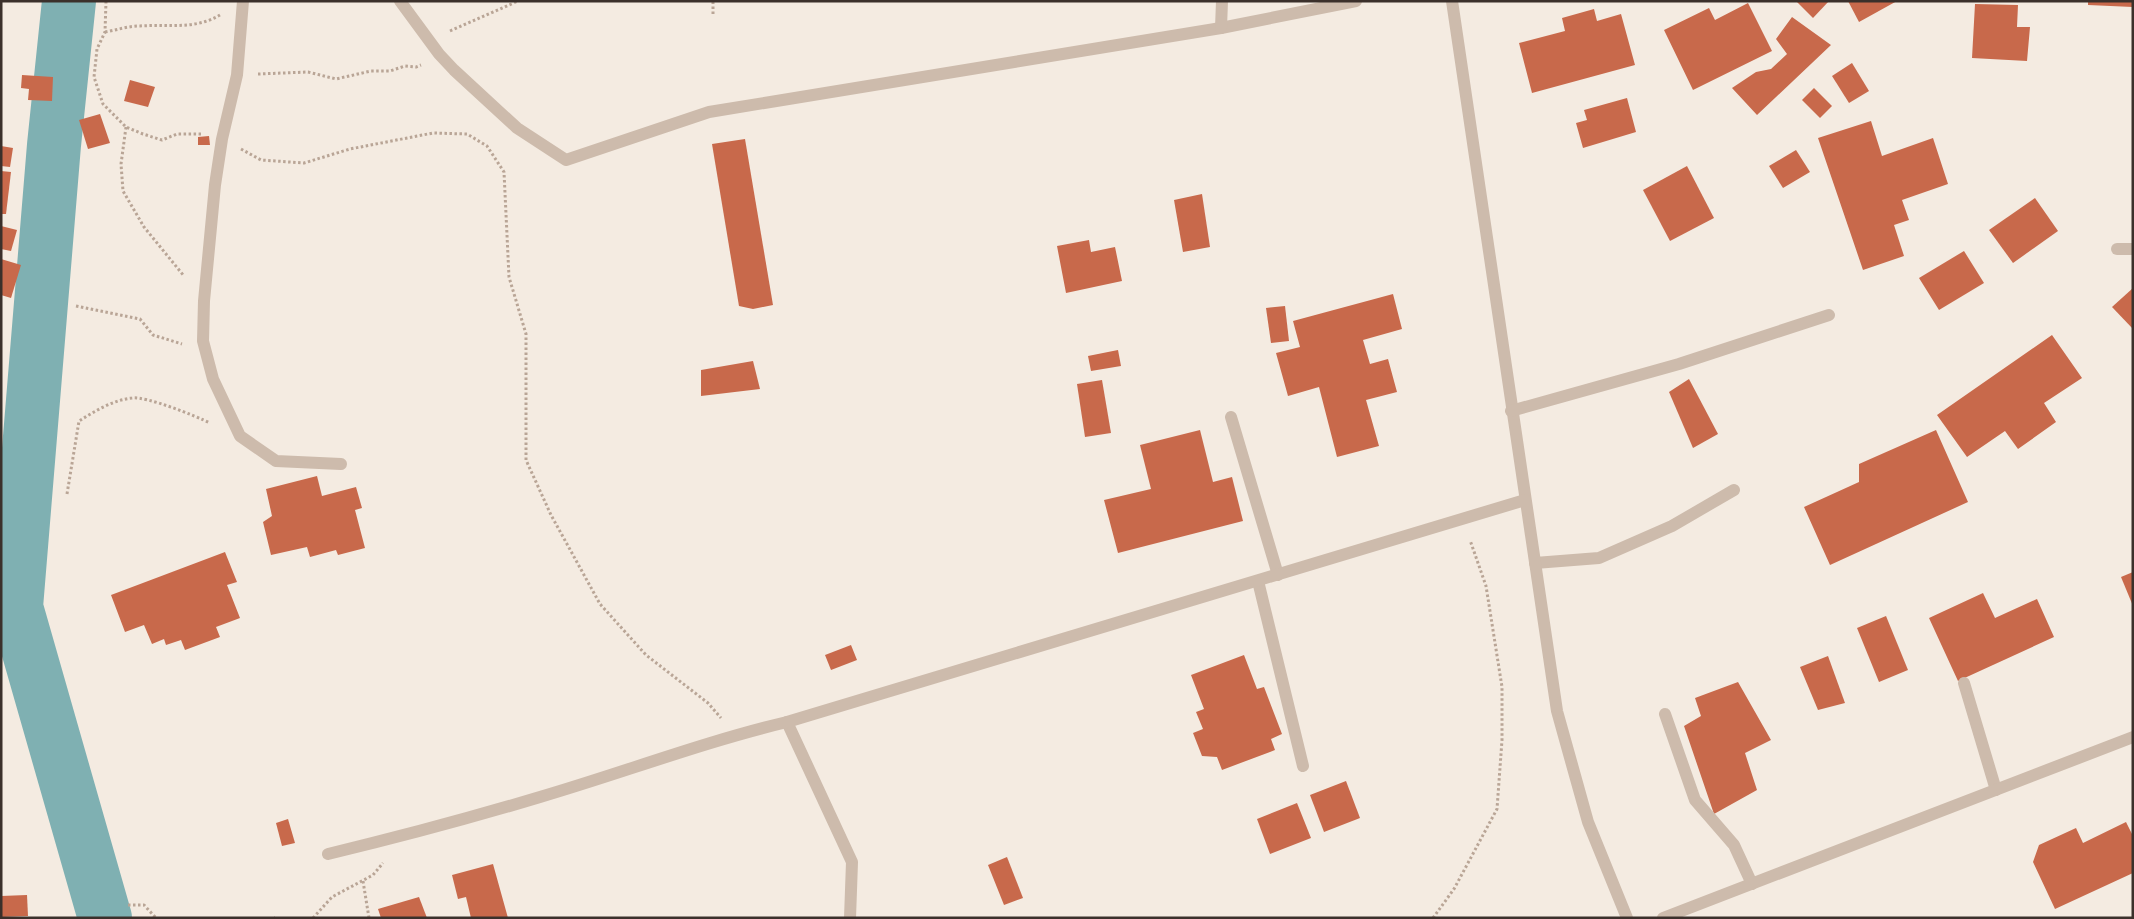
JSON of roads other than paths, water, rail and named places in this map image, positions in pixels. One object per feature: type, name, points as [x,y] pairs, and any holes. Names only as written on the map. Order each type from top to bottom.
[{"type":"street","points":[[243,1],[237,75],[222,139],[215,186],[204,301],[203,340],[213,379],[240,436],[276,461],[341,464]]},
{"type":"street","points":[[400,1],[439,54],[517,128],[566,160],[709,112],[1221,28],[1356,1]]},
{"type":"street","points":[[1221,28],[1222,1]]},
{"type":"street","points":[[1452,1],[1485,214],[1511,411],[1556,711],[1588,822],[1626,918]]},
{"type":"street","points":[[2117,249],[2133,249]]},
{"type":"street","points":[[1511,411],[1679,364],[1829,315]]},
{"type":"street","points":[[1231,417],[1278,575]]},
{"type":"street","points":[[1535,562],[1599,558],[1672,526],[1734,490]]},
{"type":"street","points":[[328,854],[405,835],[540,797],[742,733],[787,722],[1525,500]]},
{"type":"street","points":[[1258,581],[1303,766]]},
{"type":"street","points":[[1964,683],[1996,790]]},
{"type":"street","points":[[1666,714],[1695,800],[1734,845],[1752,884]]},
{"type":"street","points":[[787,722],[852,862],[850,918]]},
{"type":"street","points":[[1664,918],[2133,736]]},
{"type":"waterway","points":[[69,1],[54,145],[16,607],[105,918]]}]
